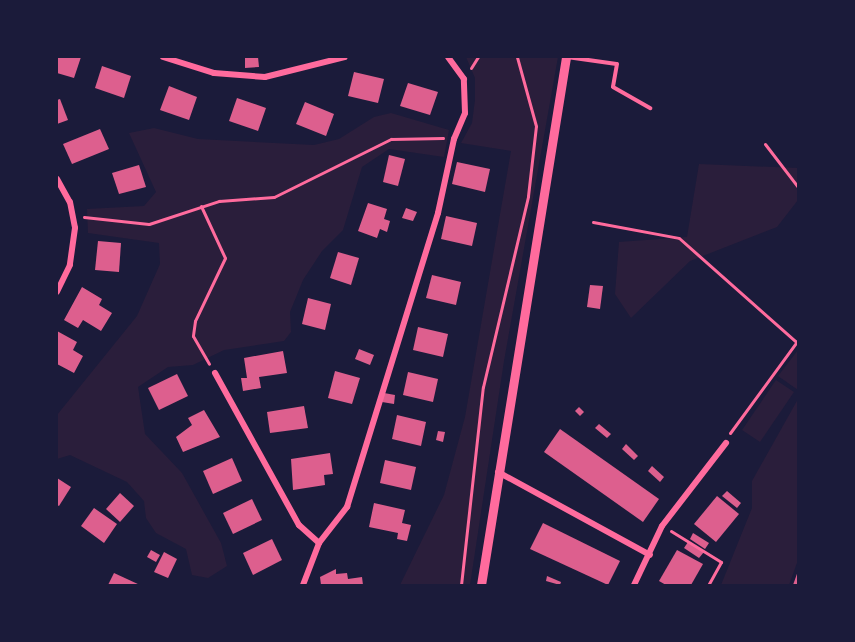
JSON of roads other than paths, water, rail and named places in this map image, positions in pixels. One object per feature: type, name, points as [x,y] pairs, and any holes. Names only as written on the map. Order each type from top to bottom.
[{"type":"street","points":[[163,57],[214,74],[266,77],[345,57]]},
{"type":"street","points":[[303,585],[319,543],[347,507],[438,213],[454,139],[465,113],[464,79],[448,57]]},
{"type":"street","points":[[481,585],[566,57]]},
{"type":"street","points":[[57,179],[74,217],[70,265],[57,292]]},
{"type":"street","points":[[215,373],[298,525],[319,543]]},
{"type":"street","points":[[634,585],[662,526],[726,443]]},
{"type":"street","points":[[498,471],[650,555]]},
{"type":"lane","points":[[566,57],[617,64],[613,87],[650,108]]}]
